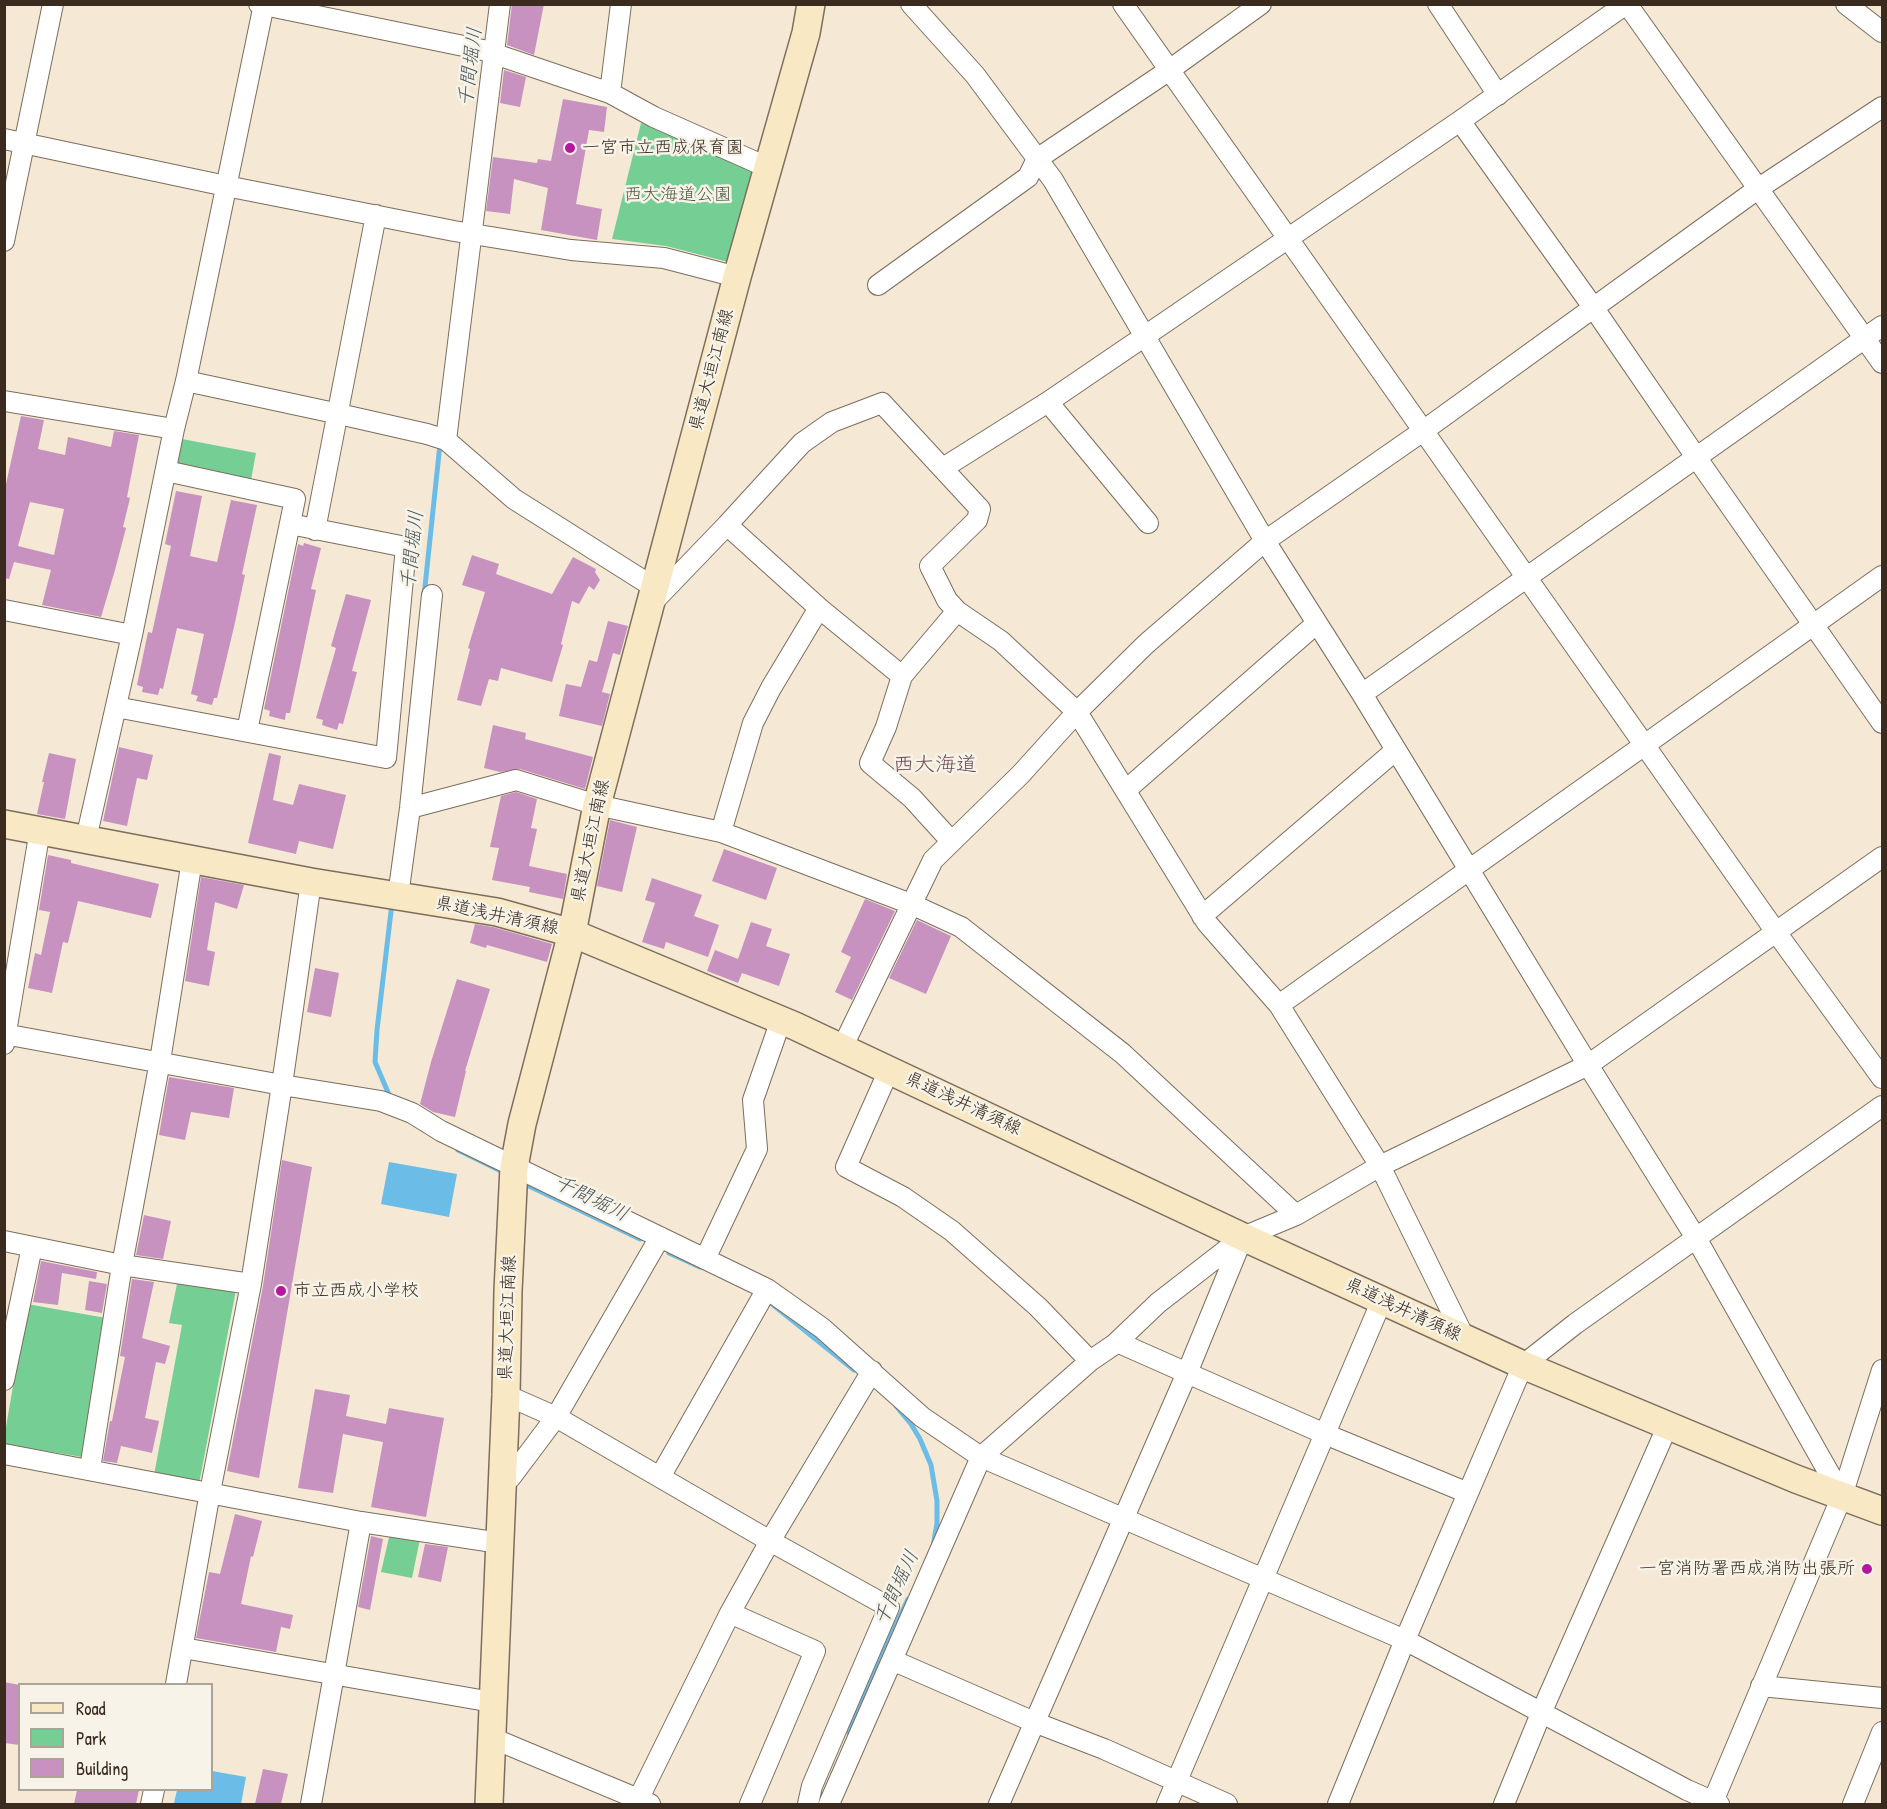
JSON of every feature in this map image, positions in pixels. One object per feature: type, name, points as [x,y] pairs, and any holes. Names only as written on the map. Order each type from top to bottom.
[{"type":"main road","name":"県道大垣江南線","points":[[489,1804],[514,1167],[522,1124],[573,933],[597,804],[737,277],[806,33],[811,4]]},
{"type":"main road","name":"県道浅井清須線","points":[[4,824],[311,882],[497,912],[573,933],[781,1020],[1243,1237],[1523,1365],[1796,1479],[1882,1511]]},
{"type":"street","points":[[4,241],[52,4]]},
{"type":"street","points":[[439,438],[488,52],[500,4]]},
{"type":"street","points":[[610,93],[621,4]]},
{"type":"street","points":[[911,4],[975,75],[1053,180],[1265,541],[1362,694],[1696,1238],[1842,1496]]},
{"type":"street","points":[[1123,4],[1776,932],[1882,1078]]},
{"type":"street","points":[[878,285],[1028,177],[1037,159],[1261,4]]},
{"type":"street","points":[[1438,4],[1498,95]]},
{"type":"street","points":[[943,468],[1048,402],[1498,95],[1627,4],[1882,363]]},
{"type":"street","points":[[1846,4],[1882,32]]},
{"type":"street","points":[[87,839],[186,381],[262,5],[488,52],[610,93],[654,117],[769,168]]},
{"type":"street","points":[[842,1048],[933,860],[1021,774],[1077,712],[1146,644],[1265,541],[1423,431],[1759,188],[1882,107]]},
{"type":"street","points":[[1460,121],[1593,307],[1882,723]]},
{"type":"street","points":[[4,139],[464,233],[571,250],[664,258],[737,277]]},
{"type":"street","points":[[315,530],[376,215]]},
{"type":"street","points":[[1362,694],[1882,326]]},
{"type":"street","points":[[186,381],[439,438],[514,499],[652,596],[727,525],[802,443],[832,422],[882,403],[980,509],[977,520],[930,566],[947,600],[957,611],[1001,641],[1077,712],[1202,916],[1279,1005],[1380,1166],[1465,1339]]},
{"type":"street","points":[[4,401],[174,429]]},
{"type":"street","points":[[1048,402],[1148,523]]},
{"type":"street","points":[[166,471],[295,500],[247,731]]},
{"type":"street","points":[[116,707],[386,758],[406,547],[290,524]]},
{"type":"street","points":[[727,525],[819,608],[902,676]]},
{"type":"street","points":[[1279,1005],[1882,576]]},
{"type":"street","points":[[391,895],[410,808],[432,595]]},
{"type":"street","points":[[721,832],[753,723],[771,688],[819,608]]},
{"type":"street","points":[[4,610],[132,636]]},
{"type":"street","points":[[951,842],[912,798],[870,763],[886,727],[902,676],[957,611]]},
{"type":"street","points":[[1126,790],[1317,623]]},
{"type":"street","points":[[1202,916],[1396,750]]},
{"type":"street","points":[[410,808],[516,780],[597,804],[721,832],[911,904],[961,927],[1122,1053],[1296,1215]]},
{"type":"street","points":[[40,830],[5,1037],[381,1101],[412,1113],[441,1131],[767,1289],[822,1328],[922,1417],[981,1457],[1405,1640],[1715,1804],[1761,1686],[1842,1496],[1882,1370]]},
{"type":"street","points":[[808,1804],[812,1786],[885,1652],[981,1457],[1090,1361],[1117,1342],[1158,1303],[1243,1237],[1296,1215],[1380,1166],[1588,1065],[1882,856]]},
{"type":"street","points":[[90,1469],[122,1264],[160,1062],[192,860]]},
{"type":"street","points":[[176,1683],[210,1492],[251,1284],[311,882]]},
{"type":"street","points":[[705,1259],[757,1149],[753,1100],[781,1020]]},
{"type":"street","points":[[889,1070],[846,1167],[903,1197],[952,1231],[1038,1307],[1090,1361]]},
{"type":"street","points":[[1338,1804],[1405,1640],[1523,1365],[1575,1324],[1882,1106]]},
{"type":"street","points":[[502,1484],[510,1477],[556,1417],[660,1237]]},
{"type":"street","points":[[999,1804],[1187,1373],[1243,1237]]},
{"type":"street","points":[[4,1241],[122,1264],[251,1284]]},
{"type":"street","points":[[4,1380],[32,1247]]},
{"type":"street","points":[[660,1477],[767,1289]]},
{"type":"street","points":[[1167,1804],[1382,1300]]},
{"type":"street","points":[[1117,1342],[1325,1434],[1468,1493]]},
{"type":"street","points":[[492,1738],[642,1803],[730,1612],[872,1371]]},
{"type":"street","points":[[506,1395],[556,1417],[770,1541],[889,1606],[885,1652],[830,1804]]},
{"type":"street","points":[[1504,1804],[1542,1711],[1668,1425]]},
{"type":"street","points":[[4,1454],[361,1522],[500,1543]]},
{"type":"street","points":[[311,1804],[361,1522]]},
{"type":"street","points":[[730,1612],[815,1651],[750,1804]]},
{"type":"street","points":[[183,1648],[492,1702]]},
{"type":"street","points":[[885,1652],[1034,1722],[1104,1749],[1227,1804]]},
{"type":"street","points":[[1761,1686],[1882,1698]]},
{"type":"street","points":[[1853,1804],[1882,1732]]},
{"type":"green space","name":"西大海道公園","points":[[641,123],[755,172],[728,262],[666,246],[612,239]]},
{"type":"green space","points":[[182,439],[256,453],[251,480],[177,466]]},
{"type":"green space","points":[[178,1279],[236,1290],[199,1484],[154,1475],[182,1325],[169,1323]]},
{"type":"green space","points":[[27,1304],[106,1318],[82,1457],[5,1444]]},
{"type":"green space","points":[[390,1533],[420,1539],[412,1578],[381,1572]]},
{"type":"water","points":[[389,1162],[457,1174],[449,1217],[381,1204]]},
{"type":"water","points":[[213,1771],[246,1777],[241,1804],[174,1803],[177,1791],[213,1791]]},
{"type":"building","points":[[512,4],[544,4],[534,55],[507,45]]},
{"type":"building","points":[[504,70],[526,77],[520,107],[500,103]]},
{"type":"building","points":[[563,99],[607,107],[604,132],[589,130],[576,204],[602,209],[597,240],[541,230],[548,188],[514,179],[510,214],[486,211],[493,157],[537,163],[538,159],[551,161]]},
{"type":"building","points":[[21,416],[44,420],[38,449],[65,455],[68,437],[111,447],[114,431],[139,435],[127,497],[130,498],[123,527],[126,528],[101,617],[42,605],[51,570],[14,562],[9,579],[4,578],[4,493]],"holes":[[[30,502],[64,509],[54,555],[18,546]]]},
{"type":"building","points":[[176,491],[202,496],[190,556],[217,562],[231,500],[257,505],[242,574],[245,575],[234,627],[217,698],[214,698],[212,705],[196,701],[198,696],[191,694],[204,634],[177,628],[163,689],[160,688],[158,695],[142,692],[143,687],[137,685],[148,632],[152,633],[171,546],[165,544]]},
{"type":"building","points":[[304,543],[321,548],[311,589],[316,590],[290,713],[286,713],[285,720],[269,716],[270,711],[264,709],[298,544],[303,546]]},
{"type":"building","points":[[472,555],[499,564],[496,574],[552,594],[573,557],[596,569],[595,572],[600,580],[594,590],[589,586],[579,604],[572,601],[561,644],[563,645],[552,682],[501,668],[498,681],[489,679],[481,706],[457,700],[470,649],[468,648],[485,592],[462,585]]},
{"type":"building","points":[[346,594],[371,600],[352,671],[357,672],[343,724],[339,723],[337,730],[322,725],[323,720],[316,718],[336,648],[331,646]]},
{"type":"building","points":[[608,621],[628,626],[620,655],[613,653],[602,692],[610,694],[602,726],[559,716],[566,684],[581,687],[589,660],[597,662]]},
{"type":"building","points":[[493,725],[526,733],[525,739],[593,757],[585,789],[520,769],[500,772],[484,768]]},
{"type":"building","points":[[119,747],[153,755],[147,780],[137,778],[127,826],[103,821]]},
{"type":"building","points":[[49,753],[76,759],[65,819],[37,814]]},
{"type":"building","points":[[269,753],[281,756],[273,800],[293,805],[299,784],[346,795],[333,849],[299,841],[296,854],[248,843]]},
{"type":"building","points":[[516,792],[537,799],[531,828],[537,829],[529,866],[567,874],[563,899],[529,892],[530,887],[492,880],[499,848],[490,847],[501,796]]},
{"type":"building","points":[[610,820],[637,827],[622,892],[597,886]]},
{"type":"building","points":[[724,849],[777,868],[766,900],[712,881]]},
{"type":"building","points":[[48,855],[71,860],[71,863],[159,884],[151,918],[78,901],[68,943],[63,942],[52,993],[28,988],[35,953],[41,955],[50,912],[39,910]]},
{"type":"building","points":[[201,877],[244,885],[237,909],[215,902],[207,950],[215,952],[209,986],[185,981]]},
{"type":"building","points":[[652,878],[702,895],[694,916],[719,925],[708,957],[666,942],[664,949],[642,942],[655,903],[645,900]]},
{"type":"building","points":[[865,899],[895,911],[852,1000],[835,992],[851,957],[841,952]]},
{"type":"building","points":[[917,920],[951,936],[926,994],[889,978]]},
{"type":"building","points":[[751,922],[772,929],[766,946],[790,954],[779,986],[742,973],[738,983],[707,971],[715,950],[738,959]]},
{"type":"building","points":[[475,924],[552,944],[547,962],[487,945],[486,948],[470,943]]},
{"type":"building","points":[[315,968],[339,973],[331,1017],[307,1012]]},
{"type":"building","points":[[457,979],[490,989],[465,1071],[455,1117],[433,1112],[420,1104]]},
{"type":"building","points":[[169,1077],[234,1088],[229,1118],[191,1112],[185,1140],[159,1135]]},
{"type":"building","points":[[282,1160],[312,1167],[259,1478],[227,1471],[263,1286]]},
{"type":"building","points":[[144,1215],[171,1221],[163,1259],[136,1255]]},
{"type":"building","points":[[41,1261],[97,1272],[96,1279],[62,1273],[58,1305],[33,1302]]},
{"type":"building","points":[[132,1279],[154,1282],[142,1338],[170,1346],[165,1364],[156,1362],[145,1418],[159,1421],[152,1453],[121,1446],[117,1463],[103,1461],[125,1357],[120,1356]]},
{"type":"building","points":[[89,1281],[107,1284],[102,1313],[85,1310]]},
{"type":"building","points":[[315,1389],[350,1395],[346,1416],[386,1424],[389,1408],[444,1418],[426,1517],[371,1507],[383,1442],[343,1434],[333,1493],[298,1488]]},
{"type":"building","points":[[235,1514],[262,1521],[253,1557],[251,1556],[241,1604],[293,1615],[290,1629],[281,1627],[276,1652],[196,1638],[209,1572],[220,1574]]},
{"type":"building","points":[[371,1536],[383,1539],[370,1610],[358,1607]]},
{"type":"building","points":[[425,1544],[448,1547],[441,1582],[418,1577]]},
{"type":"building","points":[[4,1682],[18,1685],[18,1745],[4,1743]]},
{"type":"building","points":[[263,1769],[288,1774],[281,1804],[255,1804]]},
{"type":"building","points":[[77,1791],[139,1791],[136,1804],[74,1804]]},
{"type":"waterway","name":"千間堀川","points":[[424,596],[440,444]]},
{"type":"waterway","name":"千間堀川","points":[[390,1097],[375,1062],[392,903]]},
{"type":"waterway","name":"千間堀川","points":[[458,1150],[499,1170]]},
{"type":"waterway","name":"千間堀川","points":[[529,1186],[640,1239]]},
{"type":"waterway","name":"千間堀川","points":[[669,1253],[700,1267]]},
{"type":"waterway","name":"千間堀川","points":[[772,1304],[854,1370]]},
{"type":"waterway","name":"千間堀川","points":[[896,1406],[920,1439],[931,1465],[937,1501],[937,1523],[933,1547]]},
{"type":"waterway","name":"千間堀川","points":[[849,1733],[880,1658],[908,1599]]},
{"type":"place","name":"一宮市立西成保育園","points":[[570,148]]},
{"type":"place","name":"市立西成小学校","points":[[281,1291]]},
{"type":"place","name":"一宮消防署西成消防出張所","points":[[1867,1569]]},
{"type":"district","name":"西大海道","points":[[935,765]]}]
